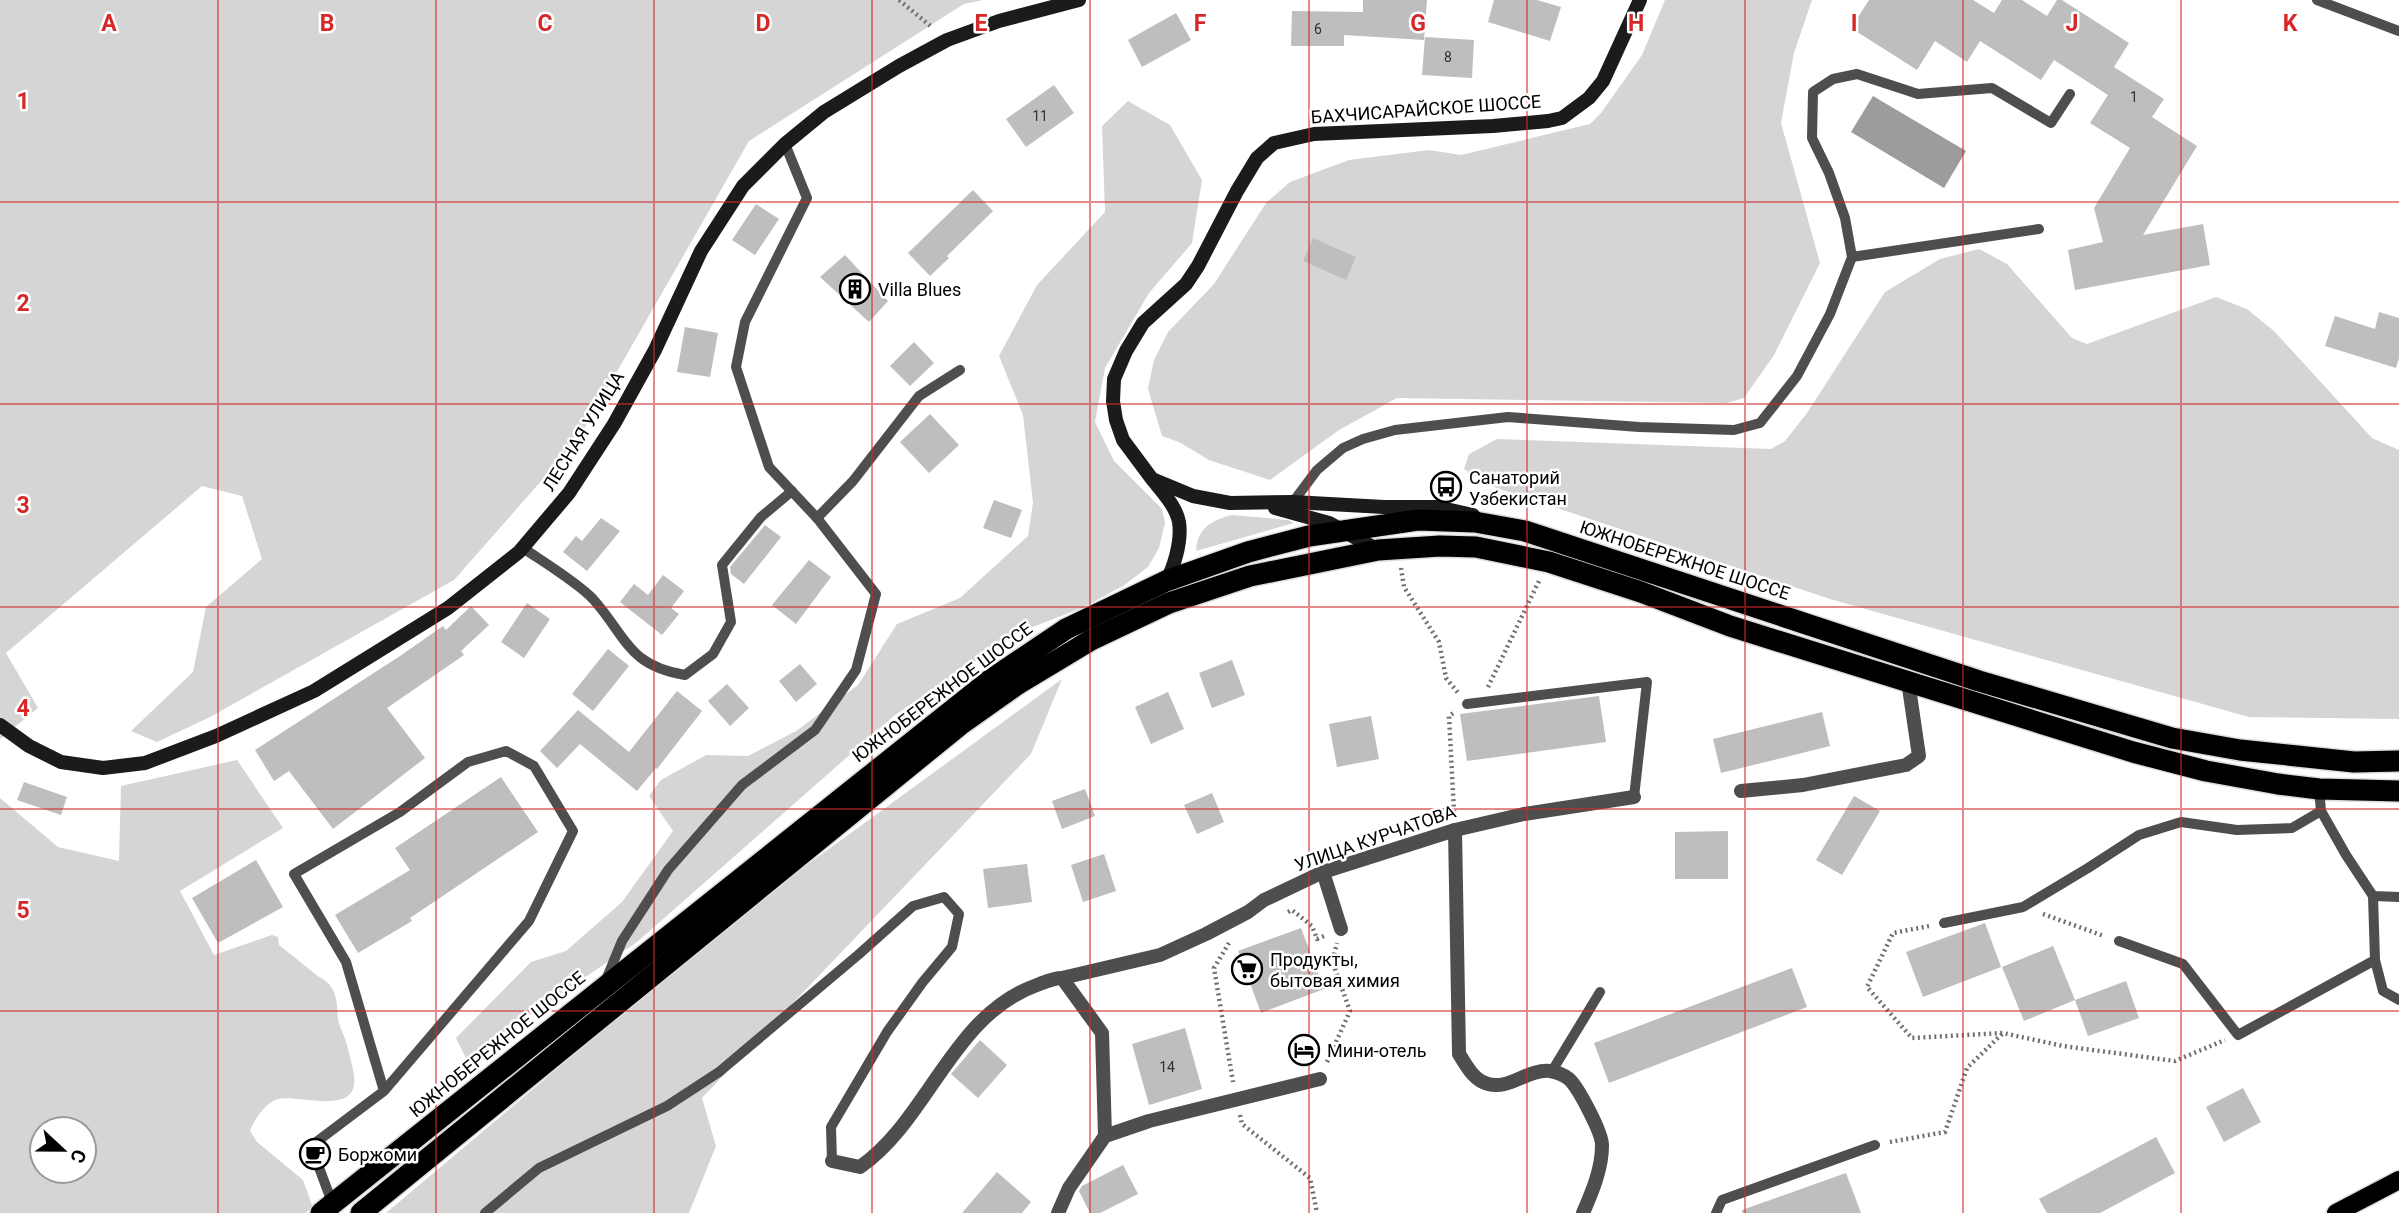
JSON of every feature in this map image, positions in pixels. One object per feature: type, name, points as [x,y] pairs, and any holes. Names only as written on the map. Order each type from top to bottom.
[{"type":"highway","name":"ЮЖНОБЕРЕЖНОЕ ШОССЕ","points":[[331,1210],[602,989],[990,680],[1066,629],[1166,581],[1248,552],[1309,536],[1418,520],[1475,522],[1525,531],[1979,681],[2172,738],[2307,758],[2354,762],[2399,761]]},
{"type":"highway","points":[[361,1213],[960,726],[1018,684],[1081,646],[1145,614],[1204,590],[1250,576],[1378,550],[1440,546],[1476,548],[1549,562],[1642,592],[1730,626],[2133,752],[2206,771],[2278,784],[2319,789],[2399,791]]},
{"type":"main road","name":"ЛЕСНАЯ УЛИЦА","points":[[0,725],[29,746],[61,762],[103,768],[145,763],[216,736],[314,691],[448,608],[523,548],[569,492],[614,425],[655,350],[701,251],[743,186],[785,144],[824,112],[947,40],[999,21],[1079,0]]},
{"type":"main road","name":"БАХЧИСАРАЙСКОЕ ШОССЕ","points":[[1145,614],[1166,581],[1179,537],[1179,520],[1169,500],[1123,440],[1113,401],[1114,379],[1126,351],[1143,323],[1186,284],[1198,266],[1256,158],[1274,144],[1314,134],[1537,123],[1562,118],[1589,98],[1603,81],[1640,0]]},
{"type":"main road","points":[[1152,479],[1193,496],[1230,503],[1293,502],[1437,507],[1488,518],[1525,531]]},
{"type":"main road","points":[[1264,504],[1329,523],[1378,550]]},
{"type":"main road","points":[[2336,1213],[2399,1180]]},
{"type":"main road","points":[[2355,1213],[2399,1190]]},
{"type":"street","points":[[1741,792],[1803,785],[1906,765],[1919,756],[1908,681]]},
{"type":"street","name":"УЛИЦА КУРЧАТОВА","points":[[832,1161],[860,1167],[879,1154],[954,1053],[988,1015],[1025,989],[1057,978],[1160,955],[1206,934],[1248,912],[1264,900],[1323,872],[1455,830],[1524,814],[1634,797]]},
{"type":"street","points":[[1455,830],[1459,1054],[1473,1076],[1486,1084],[1499,1085],[1535,1071],[1552,1071],[1567,1077],[1579,1091],[1603,1143],[1599,1169],[1583,1213]]},
{"type":"street","points":[[1323,872],[1341,929]]},
{"type":"street","points":[[1058,1213],[1069,1188],[1105,1136],[1102,1033],[1062,978]]},
{"type":"street","points":[[1105,1136],[1149,1121],[1320,1079]]},
{"type":"lane","points":[[2317,0],[2399,31]]},
{"type":"lane","points":[[1293,502],[1317,470],[1343,448],[1395,430],[1508,417],[1639,427],[1734,430],[1760,423],[1797,376],[1830,314],[1852,257],[1845,218],[1829,173],[1812,138],[1813,92],[1833,79],[1857,74],[1918,94],[1992,88],[2051,123],[2070,94]]},
{"type":"lane","points":[[602,989],[622,942],[668,870],[742,785],[815,730],[856,670],[876,594],[817,518],[769,467],[736,367],[746,322],[807,198],[785,144]]},
{"type":"lane","points":[[1852,257],[2039,229]]},
{"type":"lane","points":[[817,518],[853,481],[919,396],[960,370]]},
{"type":"lane","points":[[523,548],[591,597],[636,656],[661,671],[685,675],[713,654],[730,622],[722,565],[761,517],[792,491]]},
{"type":"lane","points":[[1466,704],[1647,682],[1634,797]]},
{"type":"lane","points":[[331,1210],[312,1146],[384,1091],[529,921],[573,831],[534,766],[506,751],[468,762],[400,812],[294,874],[346,962],[384,1091]]},
{"type":"lane","points":[[2319,789],[2320,811],[2373,896],[2375,960],[2383,991],[2399,1000]]},
{"type":"lane","points":[[1944,923],[2023,907],[2139,835],[2181,822],[2237,830],[2292,828],[2320,811]]},
{"type":"lane","points":[[2373,896],[2399,897]]},
{"type":"lane","points":[[485,1213],[539,1168],[667,1106],[719,1072],[913,906],[944,897],[959,914],[952,947],[887,1032],[851,1091],[831,1127],[832,1161]]},
{"type":"lane","points":[[2119,941],[2183,964],[2238,1035],[2375,960]]},
{"type":"lane","points":[[1552,1071],[1600,992]]},
{"type":"lane","points":[[1716,1213],[1722,1200],[1875,1144]]},
{"type":"path","points":[[899,0],[947,40]]},
{"type":"path","points":[[1399,560],[1404,587],[1439,642],[1446,678],[1466,704],[1449,716],[1455,830]]},
{"type":"path","points":[[1480,702],[1549,562]]},
{"type":"path","points":[[2023,907],[2119,941]]},
{"type":"path","points":[[1282,914],[1292,910],[1312,926],[1317,939],[1341,929]]},
{"type":"path","points":[[1944,923],[1893,933],[1867,988],[1912,1038],[2004,1033],[2063,1046],[2175,1061],[2238,1035]]},
{"type":"path","points":[[1320,1079],[1350,1011],[1333,959],[1341,929]]},
{"type":"path","points":[[1231,939],[1214,968],[1236,1100]]},
{"type":"path","points":[[1875,1144],[1945,1132],[1967,1068],[2004,1033]]},
{"type":"path","points":[[1242,1124],[1310,1178],[1317,1213]]},
{"type":"shaded area","points":[[0,0],[983,0],[964,4],[749,141],[579,438],[454,580],[210,717],[157,742],[131,731],[193,672],[206,607],[262,559],[242,496],[202,486],[6,653],[38,708],[0,739]]},
{"type":"shaded area","points":[[1665,0],[1812,0],[1794,53],[1781,123],[1820,263],[1774,355],[1744,398],[1727,403],[1397,398],[1339,430],[1270,480],[1209,460],[1179,442],[1162,436],[1148,389],[1154,360],[1168,332],[1214,284],[1266,203],[1290,182],[1349,160],[1429,150],[1461,155],[1590,124],[1601,113],[1642,55]]},
{"type":"shaded area","points":[[1873,96],[1966,151],[1944,188],[1851,132]]},
{"type":"shaded area","points":[[1128,101],[1170,125],[1202,180],[1192,243],[1149,293],[1105,368],[1095,422],[1114,461],[1162,509],[1165,523],[1159,548],[1148,567],[1123,586],[1082,608],[1017,633],[895,715],[637,942],[466,1058],[456,1038],[531,962],[566,951],[622,902],[673,831],[649,796],[661,780],[706,755],[748,756],[796,731],[858,685],[897,624],[960,598],[1028,536],[1033,503],[1023,415],[999,356],[1037,285],[1105,212],[1102,126]]},
{"type":"shaded area","points":[[1979,249],[2007,264],[2072,338],[2087,344],[2216,297],[2247,309],[2274,331],[2372,438],[2399,450],[2399,719],[2249,717],[1830,599],[1491,486],[1464,469],[1469,454],[1497,439],[1771,449],[1785,441],[1807,413],[1885,292],[1940,259]]},
{"type":"shaded area","points":[[1232,515],[1288,520],[1294,523],[1196,551],[1199,536],[1207,526]]},
{"type":"shaded area","points":[[1062,679],[1031,754],[702,1098],[716,1146],[689,1213],[386,1213],[748,908]]},
{"type":"shaded area","points":[[237,760],[283,828],[180,891],[214,955],[272,935],[278,937],[279,945],[333,989],[339,1022],[353,1068],[353,1089],[338,1100],[278,1099],[261,1112],[250,1131],[257,1142],[303,1180],[313,1208],[305,1213],[0,1213],[0,798],[58,847],[119,861],[121,786]]},
{"type":"building","points":[[1363,0],[1427,0],[1424,40],[1344,35],[1344,46],[1291,46],[1292,11],[1363,12]]},
{"type":"building","points":[[1494,0],[1537,0],[1561,7],[1550,41],[1488,22]]},
{"type":"building","points":[[1869,0],[1973,0],[1994,13],[2002,0],[2022,0],[2047,16],[2057,0],[2062,0],[2129,43],[2114,67],[2164,99],[2152,117],[2197,146],[2143,235],[2203,224],[2210,265],[2075,290],[2068,250],[2103,242],[2094,208],[2130,148],[2090,123],[2108,95],[2054,60],[2041,80],[1980,41],[1967,62],[1935,41],[1917,70],[1851,28]]},
{"type":"building","points":[[1176,13],[1191,40],[1142,67],[1128,40]]},
{"type":"building","points":[[1425,37],[1474,40],[1472,78],[1422,75]]},
{"type":"building","points":[[1054,85],[1074,113],[1026,147],[1006,119]]},
{"type":"building","points":[[973,190],[993,211],[930,276],[908,253]]},
{"type":"building","points":[[756,204],[779,219],[755,255],[732,240]]},
{"type":"building","points":[[1313,238],[1356,257],[1346,280],[1303,261]]},
{"type":"building","name":"Villa Blues","points":[[845,255],[888,301],[869,322],[820,277]]},
{"type":"building","points":[[2379,312],[2399,318],[2399,358],[2396,368],[2325,346],[2335,316],[2375,329]]},
{"type":"building","points":[[685,327],[718,333],[710,377],[677,372]]},
{"type":"building","points":[[914,342],[934,363],[910,386],[890,366]]},
{"type":"building","points":[[930,414],[959,445],[929,473],[900,442]]},
{"type":"building","points":[[994,500],[1022,510],[1011,538],[983,528]]},
{"type":"building","points":[[601,518],[620,531],[587,571],[563,552],[576,536],[582,541]]},
{"type":"building","points":[[765,525],[781,537],[744,584],[731,574],[730,567]]},
{"type":"building","points":[[809,560],[831,577],[796,624],[772,605]]},
{"type":"building","points":[[663,575],[684,591],[671,608],[679,614],[662,635],[620,602],[634,584],[648,595]]},
{"type":"building","points":[[527,603],[550,619],[524,658],[501,642]]},
{"type":"building","points":[[471,606],[489,625],[461,651],[464,655],[387,708],[425,758],[333,829],[289,771],[274,781],[255,750],[443,626],[446,630]]},
{"type":"building","points":[[608,649],[629,666],[593,711],[572,694]]},
{"type":"building","points":[[1232,660],[1245,695],[1212,708],[1199,673]]},
{"type":"building","points":[[800,664],[817,684],[796,702],[779,681]]},
{"type":"building","points":[[727,684],[749,708],[730,726],[708,701]]},
{"type":"building","points":[[677,691],[702,711],[637,791],[580,744],[557,768],[540,751],[578,710],[629,752]]},
{"type":"building","points":[[1168,692],[1184,729],[1151,744],[1135,707]]},
{"type":"building","points":[[1599,696],[1606,742],[1467,761],[1460,714]]},
{"type":"building","points":[[1822,712],[1830,746],[1721,773],[1713,739]]},
{"type":"building","points":[[1371,716],[1379,759],[1337,767],[1329,724]]},
{"type":"building","points":[[501,777],[538,832],[410,918],[412,921],[358,953],[335,915],[410,870],[395,848]]},
{"type":"building","points":[[24,782],[67,797],[61,815],[17,800]]},
{"type":"building","points":[[1085,789],[1095,816],[1062,829],[1052,801]]},
{"type":"building","points":[[1212,793],[1224,822],[1197,834],[1184,805]]},
{"type":"building","points":[[1854,796],[1880,811],[1842,875],[1816,860]]},
{"type":"building","points":[[1728,831],[1728,879],[1675,879],[1675,832]]},
{"type":"building","points":[[1104,854],[1116,891],[1083,902],[1071,865]]},
{"type":"building","points":[[256,860],[283,907],[218,943],[192,898]]},
{"type":"building","points":[[1027,864],[1032,902],[988,908],[983,869]]},
{"type":"building","points":[[1985,923],[2001,967],[1923,997],[1906,952]]},
{"type":"building","points":[[1301,928],[1324,989],[1261,1013],[1238,951]]},
{"type":"building","points":[[2053,946],[2075,1000],[2024,1021],[2002,967]]},
{"type":"building","points":[[1792,968],[1807,1007],[1609,1083],[1594,1043]]},
{"type":"building","points":[[2126,981],[2139,1018],[2088,1036],[2075,1000]]},
{"type":"building","points":[[1185,1028],[1202,1089],[1149,1105],[1132,1044]]},
{"type":"building","points":[[980,1040],[1007,1065],[978,1098],[951,1074]]},
{"type":"building","points":[[2243,1088],[2261,1122],[2224,1142],[2206,1107]]},
{"type":"building","points":[[2156,1137],[2175,1173],[2100,1213],[2047,1213],[2039,1199]]},
{"type":"building","points":[[1123,1165],[1138,1194],[1100,1213],[1090,1213],[1079,1191],[1082,1186]]},
{"type":"building","points":[[997,1172],[1031,1202],[1022,1213],[962,1213]]},
{"type":"building","points":[[1846,1173],[1861,1213],[1742,1213],[1742,1210]]},
{"type":"place","name":"Villa Blues","points":[[855,289]]},
{"type":"place","name":"Санаторий Узбекистан","points":[[1446,487]]},
{"type":"place","name":"Продукты, бытовая химия","points":[[1247,969]]},
{"type":"place","name":"Мини-отель","points":[[1304,1050]]},
{"type":"place","name":"Боржоми","points":[[315,1154]]}]
